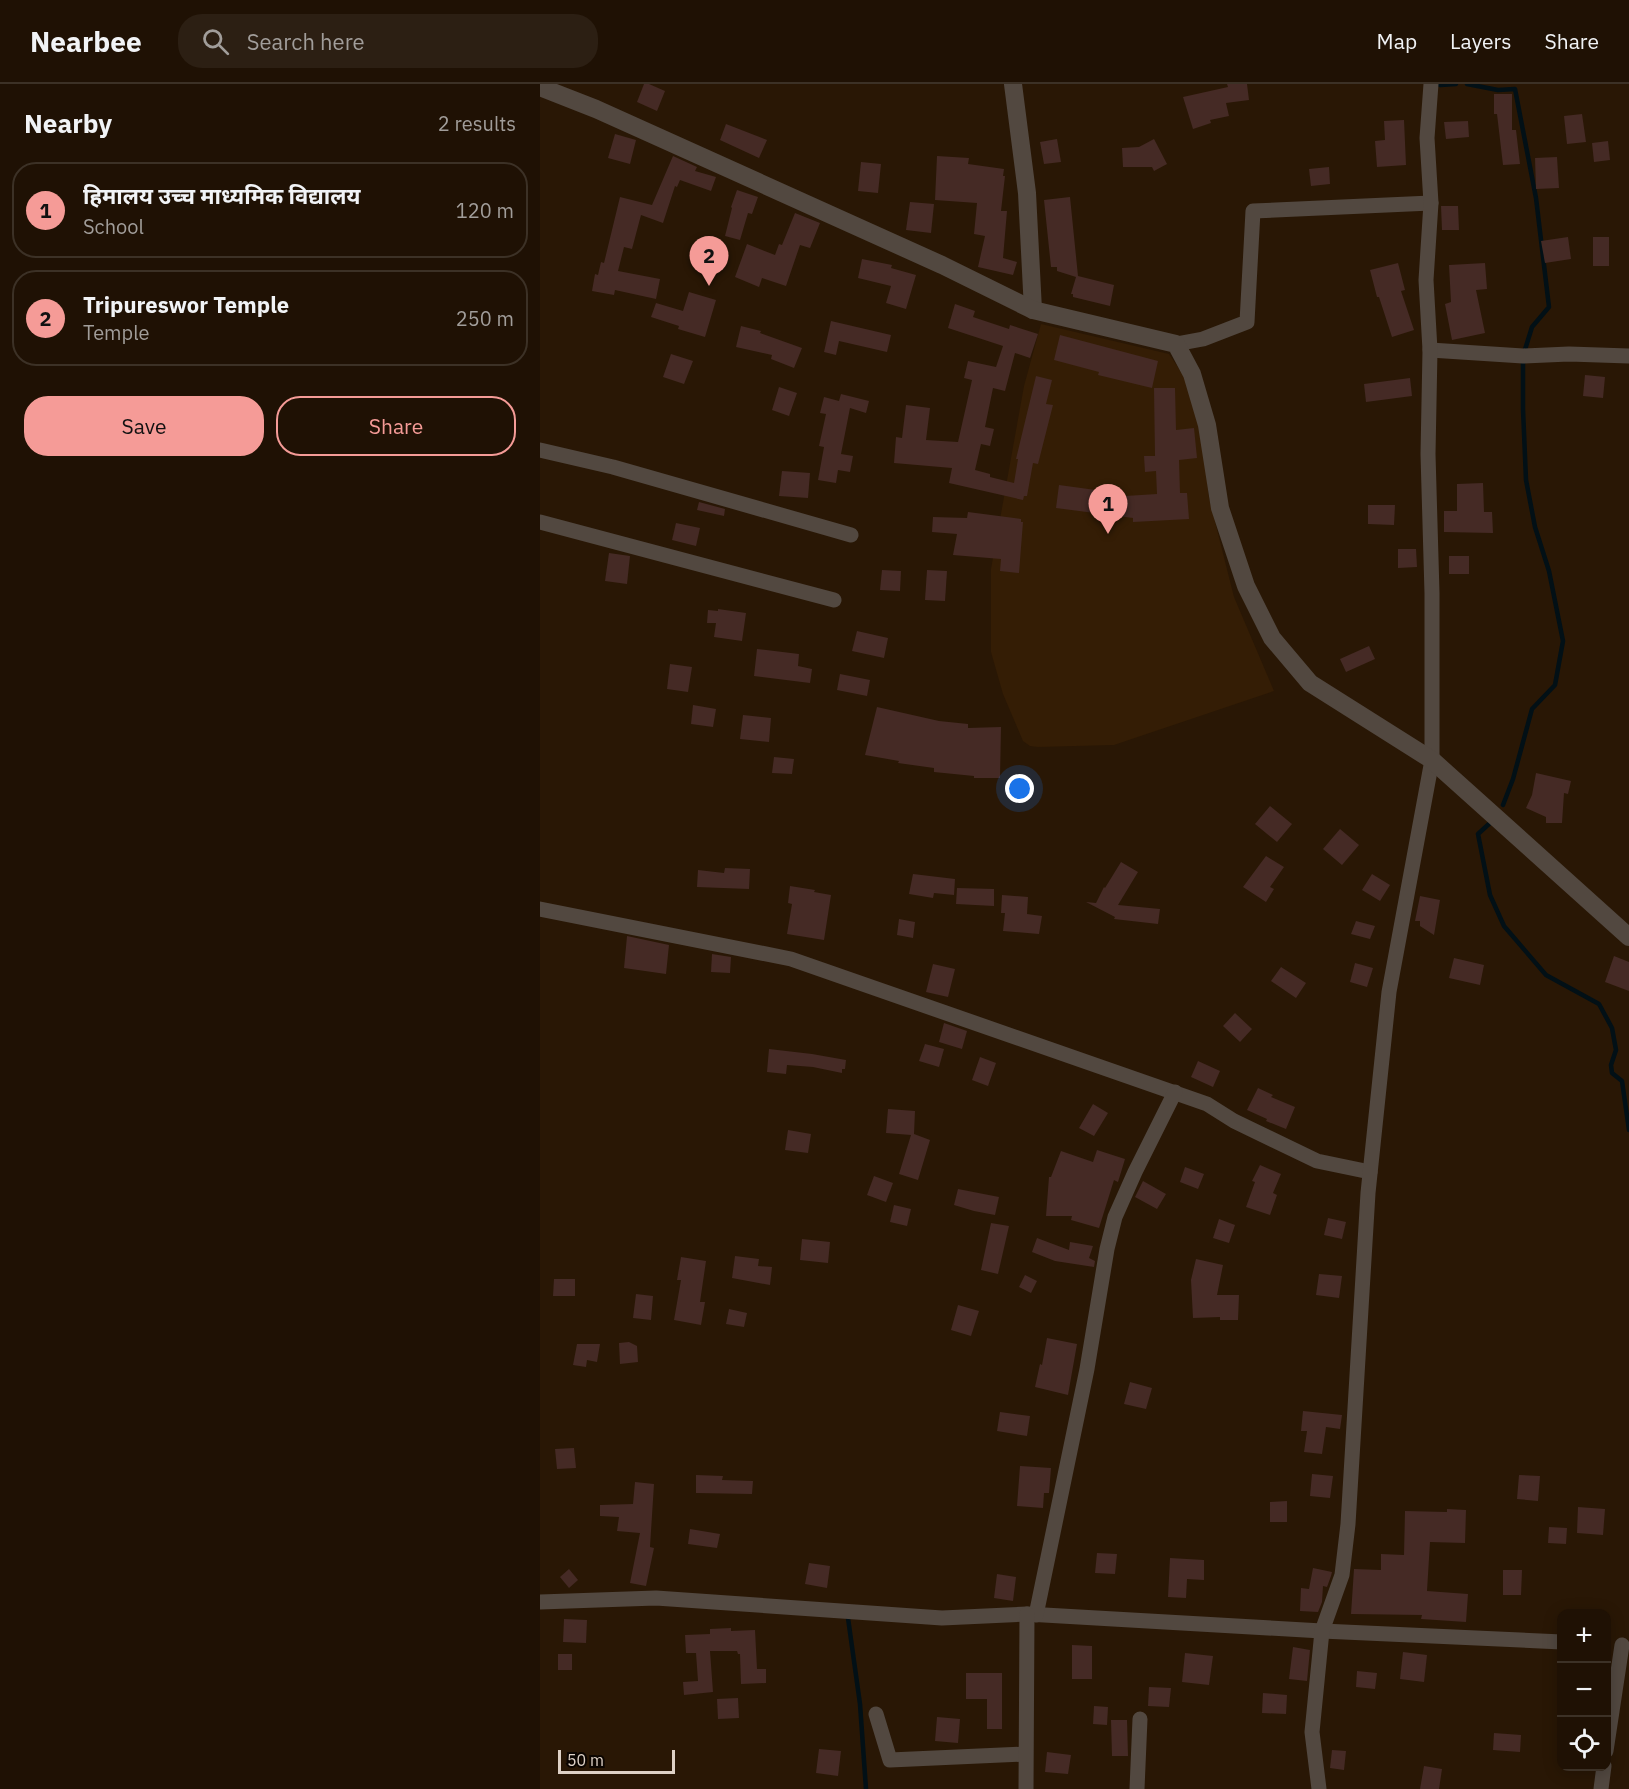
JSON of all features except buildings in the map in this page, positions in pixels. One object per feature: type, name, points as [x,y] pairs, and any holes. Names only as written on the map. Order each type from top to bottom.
[{"type":"street","points":[[1013,84],[1027,193],[1033,310]]},
{"type":"street","points":[[1319,1789],[1312,1732],[1322,1631],[1342,1575],[1348,1524],[1370,1172],[1389,992],[1432,760],[1432,593],[1428,454],[1430,350],[1426,280],[1431,203],[1427,138],[1431,84]]},
{"type":"street","points":[[540,87],[596,109],[920,255],[1033,310],[1176,344],[1203,339],[1247,322],[1253,212],[1431,203]]},
{"type":"street","points":[[1176,344],[1192,374],[1207,425],[1220,507],[1246,586],[1272,638],[1310,683],[1432,760],[1629,937]]},
{"type":"street","points":[[1430,350],[1523,356],[1569,354],[1629,356]]},
{"type":"street","points":[[540,450],[613,467],[851,535]]},
{"type":"street","points":[[540,522],[834,600]]},
{"type":"street","points":[[540,909],[791,959],[1207,1104],[1234,1121],[1317,1161],[1370,1172]]},
{"type":"street","points":[[1026,1789],[1025,1754],[1032,1615],[1087,1369],[1107,1249],[1115,1216],[1175,1092]]},
{"type":"street","points":[[540,1602],[656,1598],[942,1618],[1032,1615],[1557,1642]]},
{"type":"street","points":[[1610,1717],[1619,1644]]},
{"type":"street","points":[[876,1714],[890,1760],[1025,1754]]},
{"type":"street","points":[[1137,1789],[1140,1719]]},
{"type":"street","points":[[1601,1789],[1603,1771]]},
{"type":"shaded area","points":[[1041,324],[1169,354],[1186,379],[1201,425],[1209,498],[1234,597],[1274,691],[1114,745],[1038,747],[1030,746],[1023,741],[1003,694],[991,652],[991,569],[1024,386]]},
{"type":"waterway","points":[[1440,85],[1456,84]]},
{"type":"waterway","points":[[1467,84],[1498,90],[1515,89],[1536,198],[1549,307],[1532,327],[1523,356],[1523,409],[1526,480],[1535,527],[1549,571],[1563,641],[1555,685],[1532,709],[1513,779],[1503,805]]},
{"type":"waterway","points":[[1490,823],[1478,834],[1490,895],[1504,926],[1546,975],[1599,1004],[1612,1028],[1616,1050],[1611,1065],[1612,1073],[1622,1081],[1629,1130]]},
{"type":"waterway","points":[[848,1618],[860,1704],[866,1789]]},
{"type":"place","name":"Tripureswor Temple","points":[[709,286]]},
{"type":"place","name":"हिमालय उच्च माध्यमिक विद्यालय","points":[[1108,534]]}]
